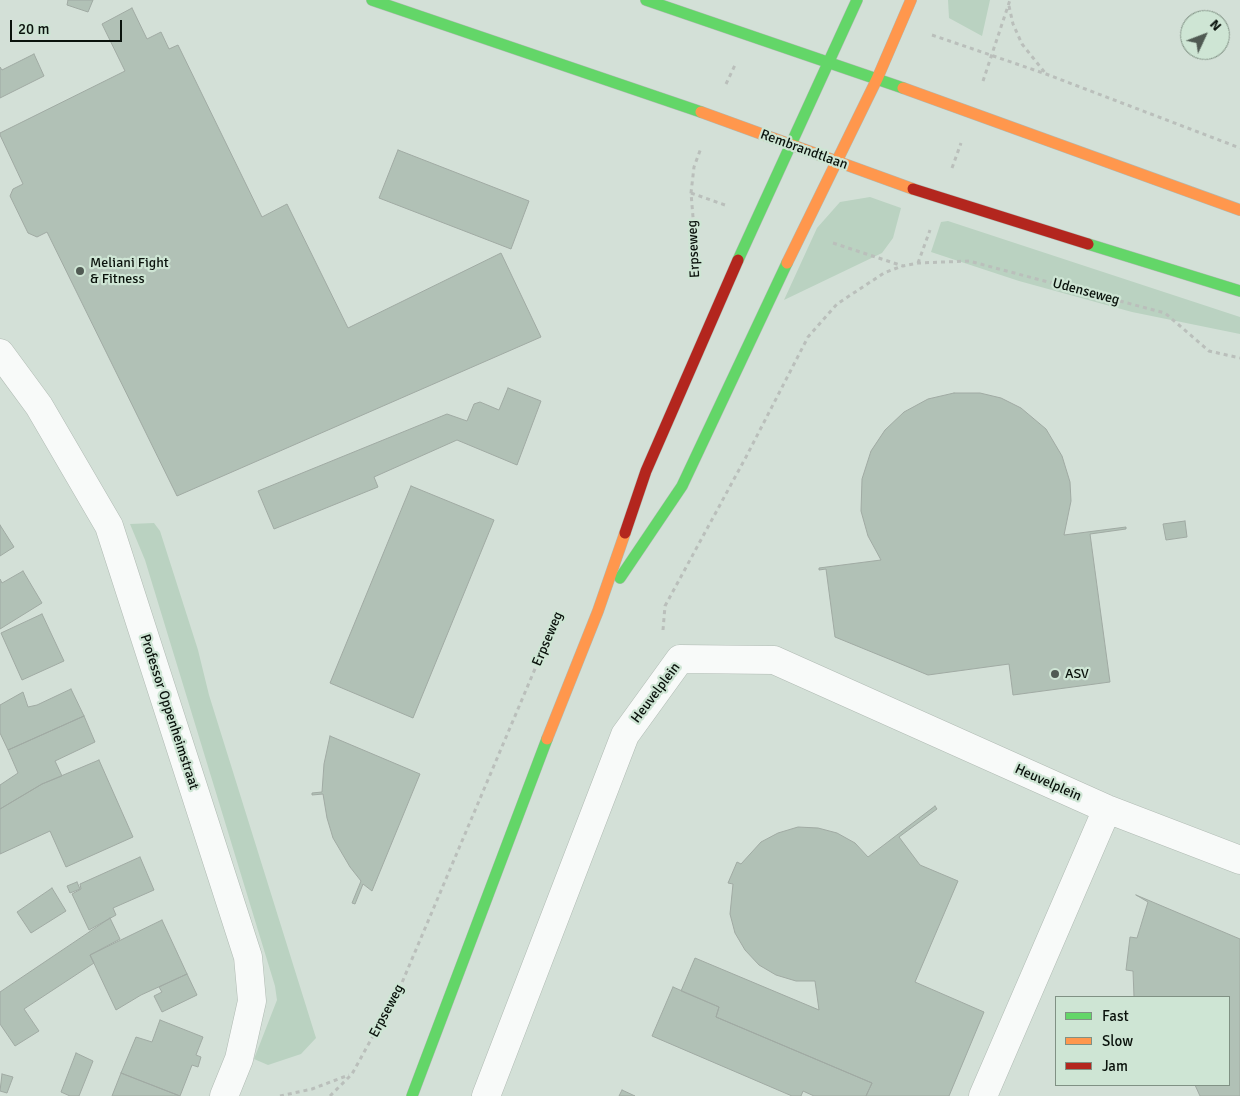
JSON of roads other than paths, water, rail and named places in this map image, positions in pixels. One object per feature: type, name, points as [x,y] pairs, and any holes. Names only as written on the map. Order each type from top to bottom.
[{"type":"main road","name":"Rembrandtlaan","points":[[372,0],[669,100],[942,200],[1240,291]]},
{"type":"main road","points":[[646,0],[829,61],[1105,159],[1240,210]]},
{"type":"main road","points":[[412,1096],[561,703],[598,611],[646,471],[757,216],[857,0]]},
{"type":"main road","points":[[598,611],[682,486],[801,232],[877,79],[911,0]]},
{"type":"street","name":"Professor Oppenheimstraat","points":[[0,352],[39,406],[108,526],[248,957],[252,1001],[239,1059],[224,1096]]},
{"type":"street","name":"Heuvelplein","points":[[486,1096],[624,735],[680,659],[774,660],[1108,809],[1240,860]]},
{"type":"street","points":[[983,1096],[1108,809]]},
{"type":"place","name":"Meliani Fight & Fitness","points":[[80,271]]},
{"type":"place","name":"ASV","points":[[1055,674]]}]
